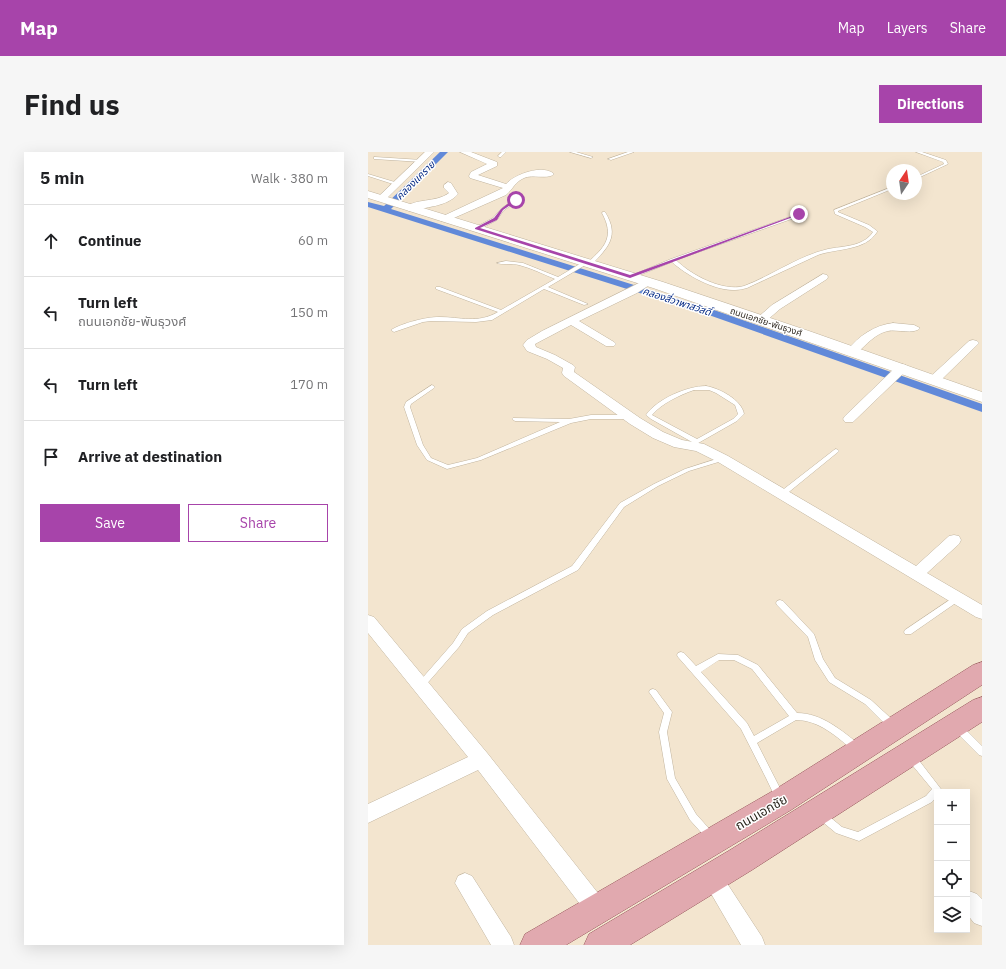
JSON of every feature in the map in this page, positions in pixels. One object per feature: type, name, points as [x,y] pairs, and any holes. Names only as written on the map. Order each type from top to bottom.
[{"type":"main road","name":"ถนนเอกชัย","points":[[536,945],[781,801],[982,672]]},
{"type":"main road","points":[[600,945],[712,878],[982,708]]},
{"type":"street","points":[[384,200],[397,184],[430,152]]},
{"type":"street","points":[[464,152],[494,164],[474,174],[473,176],[508,187]]},
{"type":"street","points":[[444,219],[503,193],[520,176],[536,173],[550,174]]},
{"type":"street","points":[[406,206],[436,203],[449,199],[454,194],[448,188],[448,184]]},
{"type":"street","name":"ถนนเอกชัย-พันธุวงศ์","points":[[368,194],[630,277],[641,286],[764,321],[853,351],[899,371],[934,380],[982,397]]},
{"type":"street","points":[[764,321],[776,307],[823,277]]},
{"type":"street","points":[[641,286],[531,342],[529,345],[531,349],[551,357],[568,367],[568,374],[658,435],[678,444],[694,444],[723,459],[982,613]]},
{"type":"street","points":[[764,321],[817,287]]},
{"type":"street","points":[[571,321],[610,344]]},
{"type":"street","points":[[853,351],[880,328],[900,326],[914,328]]},
{"type":"street","points":[[934,380],[973,343]]},
{"type":"street","points":[[849,419],[899,371]]},
{"type":"street","points":[[917,574],[954,540]]},
{"type":"street","points":[[368,621],[481,760],[597,909]]},
{"type":"street","points":[[368,814],[481,760]]},
{"type":"street","points":[[712,878],[754,945]]},
{"type":"street","points":[[465,883],[503,945]]},
{"type":"lane","points":[[500,156],[504,152]]},
{"type":"lane","points":[[572,152],[591,157]]},
{"type":"lane","points":[[610,159],[632,152]]},
{"type":"lane","points":[[918,152],[945,161],[946,164],[922,175]]},
{"type":"lane","points":[[375,158],[422,161]]},
{"type":"lane","points":[[368,175],[397,184]]},
{"type":"lane","points":[[673,260],[678,266],[707,282],[722,287],[735,289],[751,285],[796,263],[824,252],[865,242],[873,237],[875,232],[867,226],[836,214],[836,210],[886,190]]},
{"type":"lane","points":[[476,229],[495,219],[502,210],[516,200]]},
{"type":"lane","points":[[394,330],[429,319],[481,322],[490,319],[585,264],[601,252],[609,240],[610,222],[604,213]]},
{"type":"lane","points":[[630,277],[799,214]]},
{"type":"lane","points":[[499,262],[507,260],[559,279]]},
{"type":"lane","points":[[544,287],[586,304]]},
{"type":"lane","points":[[438,288],[501,312]]},
{"type":"lane","points":[[432,388],[408,403],[407,407],[420,445],[429,459],[447,467],[508,448],[569,421]]},
{"type":"lane","points":[[708,388],[737,403],[741,409],[740,414],[735,420],[694,444],[653,418],[649,415],[649,413],[655,408],[693,389],[708,388]]},
{"type":"lane","points":[[515,419],[569,421],[591,417],[630,417]]},
{"type":"lane","points":[[782,494],[836,451]]},
{"type":"lane","points":[[421,685],[456,645],[465,631],[490,613],[575,568],[622,505],[656,485],[687,470],[723,459]]},
{"type":"lane","points":[[908,632],[957,598]]},
{"type":"lane","points":[[780,603],[810,636],[819,660],[832,680],[868,702],[896,727]]},
{"type":"lane","points":[[681,655],[744,726],[781,801]]},
{"type":"lane","points":[[695,671],[718,657],[735,657],[755,667],[795,717]]},
{"type":"lane","points":[[653,692],[668,712],[662,732],[671,779],[693,817],[713,840]]},
{"type":"lane","points":[[752,742],[795,717],[802,716],[810,718],[832,729],[860,750]]},
{"type":"lane","points":[[955,725],[982,752]]},
{"type":"lane","points":[[816,812],[839,830],[859,837],[929,799],[937,789],[909,755]]},
{"type":"waterway","name":"คลองเเคราย","points":[[386,209],[444,152]]},
{"type":"waterway","name":"คลองสี่วาพาสวัสดิ์","points":[[368,204],[710,312],[982,408]]},
{"type":"route","points":[[516,200],[507,205],[495,219],[476,229],[630,277],[799,214]]}]
